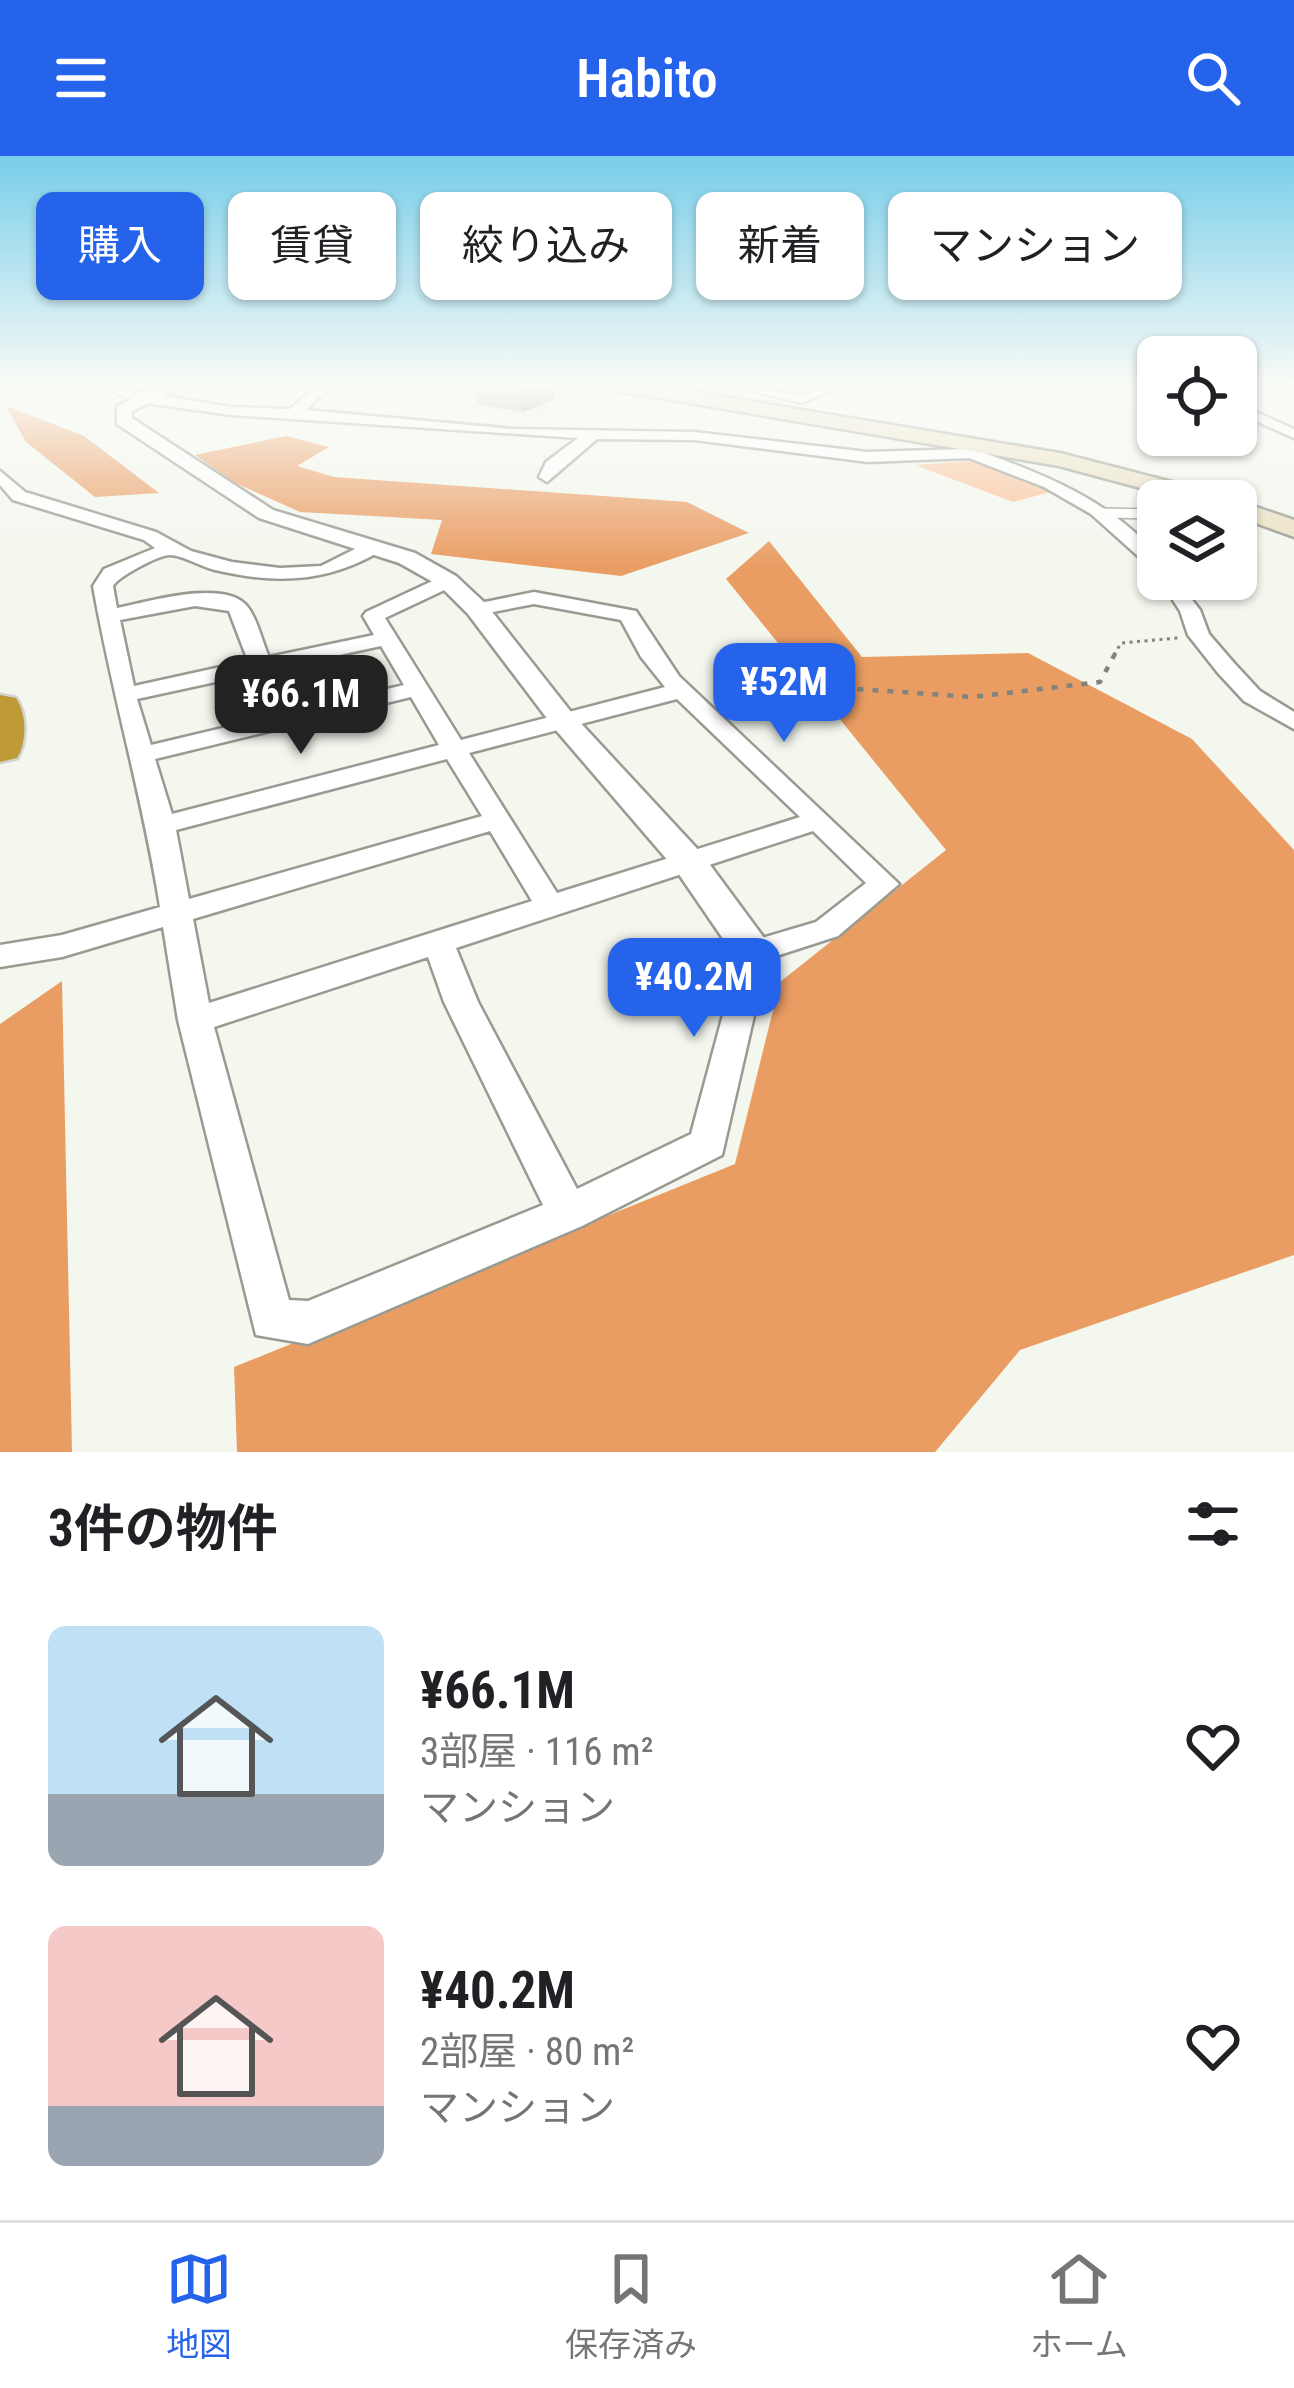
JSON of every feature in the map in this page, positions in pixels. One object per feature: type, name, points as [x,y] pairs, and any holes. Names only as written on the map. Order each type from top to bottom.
[{"type":"highway","points":[[0,708],[0,748]]},
{"type":"main road","points":[[948,444],[1142,480]]},
{"type":"main road","points":[[1257,518],[1287,529]]},
{"type":"street","points":[[158,444],[238,500],[294,525],[407,558],[448,581],[477,609],[565,723],[689,862],[753,952],[708,1144],[568,1213],[308,1323],[272,1320],[195,1020],[161,825],[124,695],[103,586],[111,573],[166,550]]},
{"type":"street","points":[[547,477],[552,465],[580,444]]},
{"type":"street","points":[[775,444],[868,457],[973,449]]},
{"type":"street","points":[[947,444],[973,449],[1043,479],[1103,513],[1137,543]]},
{"type":"street","points":[[0,476],[19,496],[150,536],[166,550],[274,575],[322,572],[372,548]]},
{"type":"street","points":[[448,581],[373,616],[550,906]]},
{"type":"street","points":[[477,609],[534,598],[629,615],[647,655],[679,691],[708,712],[884,884],[827,929],[753,952]]},
{"type":"street","points":[[109,616],[205,599],[231,602],[238,608],[262,665]]},
{"type":"street","points":[[1182,600],[1198,635],[1252,696],[1294,722]]},
{"type":"street","points":[[124,695],[384,639]]},
{"type":"street","points":[[142,755],[417,689]]},
{"type":"street","points":[[161,825],[679,691]]},
{"type":"street","points":[[0,956],[62,946],[499,820]]},
{"type":"street","points":[[195,1020],[816,821]]},
{"type":"street","points":[[440,944],[461,1002],[568,1213]]},
{"type":"lane","points":[[1103,513],[1137,514]]},
{"type":"path","points":[[708,712],[782,689],[814,686],[973,697],[1100,682],[1121,643],[1198,635]]},
{"type":"shaded area","points":[[29,444],[95,444],[159,493],[95,497]]},
{"type":"shaded area","points":[[245,444],[319,444],[329,447],[297,466],[334,477],[687,502],[749,533],[621,576],[431,554],[442,520],[300,512],[233,482],[195,455]]},
{"type":"shaded area","points":[[970,461],[1054,491],[1013,502],[915,465]]},
{"type":"shaded area","points":[[769,541],[862,657],[1028,653],[1192,739],[1294,850],[1294,1255],[1020,1350],[935,1452],[237,1452],[234,1367],[735,1164],[780,982],[946,850],[726,579]]},
{"type":"shaded area","points":[[62,981],[72,1452],[0,1452],[0,1024]]}]
